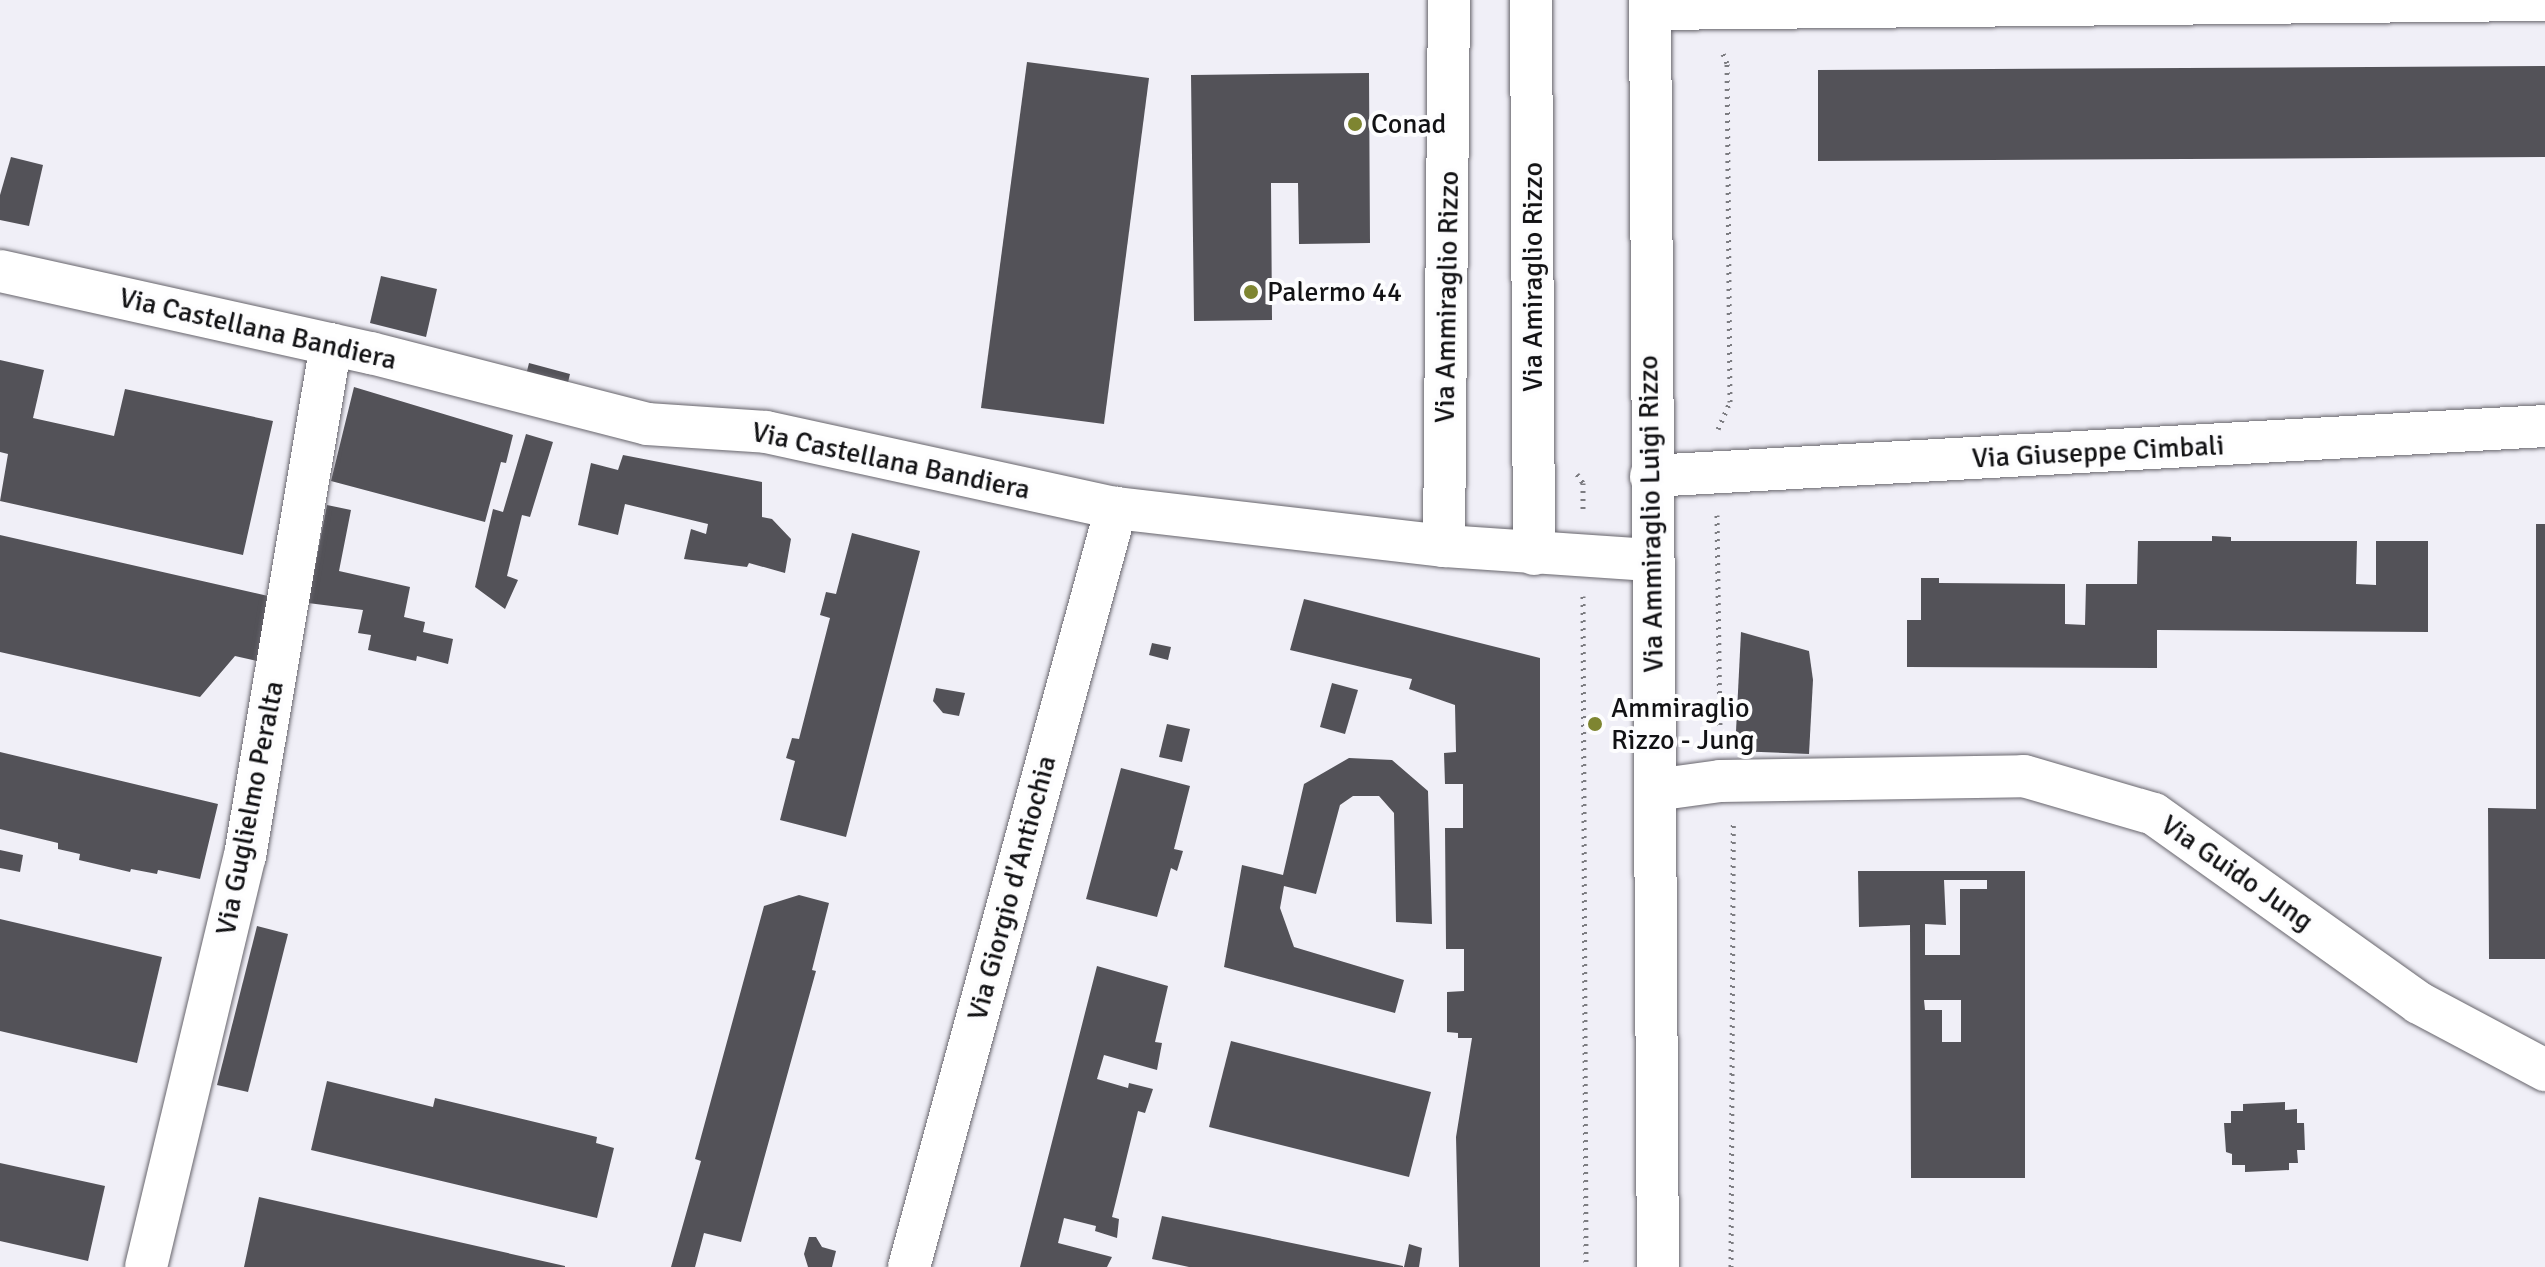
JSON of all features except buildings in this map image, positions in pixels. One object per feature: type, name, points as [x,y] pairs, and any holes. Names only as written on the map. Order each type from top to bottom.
[{"type":"street","name":"Via Ammiraglio Rizzo","points":[[1444,546],[1449,0]]},
{"type":"street","name":"Via Amiraglio Rizzo","points":[[1531,0],[1534,554]]},
{"type":"street","points":[[1650,5],[1714,9],[2545,0]]},
{"type":"street","name":"Via Ammiraglio Luigi Rizzo","points":[[1650,5],[1651,560],[1658,1267]]},
{"type":"street","name":"Via Castellana Bandiera","points":[[0,271],[331,344],[647,424],[766,432],[1116,508],[1444,546],[1651,560]]},
{"type":"street","name":"Via Guglielmo Peralta","points":[[146,1267],[245,856],[331,344]]},
{"type":"street","name":"Via Giuseppe Cimbali","points":[[1651,476],[2545,426]]},
{"type":"street","name":"Via Giorgio d'Antiochia","points":[[909,1267],[1116,508]]},
{"type":"street","name":"Via Guido Jung","points":[[1655,790],[1720,781],[2024,776],[2154,814],[2419,1003],[2545,1070]]},
{"type":"path","points":[[1714,9],[1715,31],[1727,63],[1730,402],[1716,433],[1716,474],[1720,816],[1733,824],[1731,1267]]},
{"type":"path","points":[[1576,472],[1583,483],[1586,1267]]},
{"type":"place","name":"Conad","points":[[1355,124]]},
{"type":"place","name":"Palermo 44","points":[[1251,292]]},
{"type":"place","name":"Ammiraglio Rizzo - Jung","points":[[1595,724]]}]
